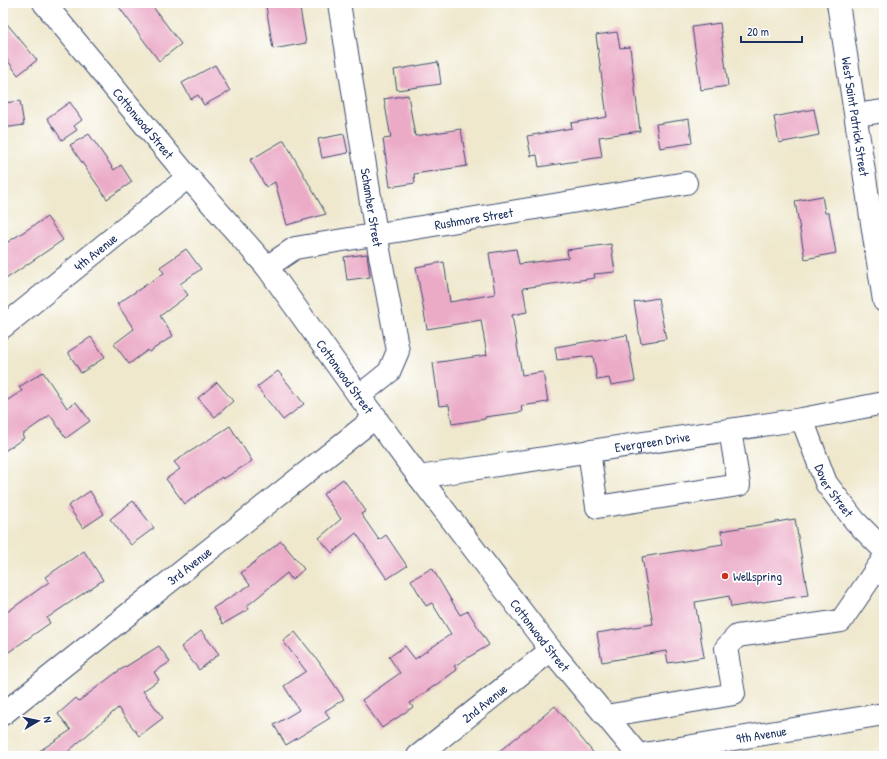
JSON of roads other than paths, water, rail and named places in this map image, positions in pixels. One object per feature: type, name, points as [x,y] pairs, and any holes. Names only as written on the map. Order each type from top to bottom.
[{"type":"street","name":"Cottonwood Street","points":[[44,3],[188,177],[267,267],[359,396],[551,650],[638,755]]},
{"type":"street","name":"Schamber Street","points":[[339,3],[376,234],[398,351],[389,372],[359,396]]},
{"type":"street","name":"West Saint Patrick Street","points":[[838,3],[884,301]]},
{"type":"street","points":[[856,115],[884,111]]},
{"type":"street","name":"4th Avenue","points":[[3,327],[188,177]]},
{"type":"street","name":"Rushmore Street","points":[[267,267],[294,248],[686,182]]},
{"type":"street","name":"Evergreen Drive","points":[[420,477],[802,419],[884,403]]},
{"type":"street","name":"3rd Avenue","points":[[3,714],[376,417]]},
{"type":"street","name":"Dover Street","points":[[802,419],[826,483],[855,521],[884,550]]},
{"type":"street","points":[[588,451],[597,507],[604,506],[739,485],[730,430]]},
{"type":"street","points":[[606,716],[734,694],[726,648],[737,636],[841,621],[884,558]]},
{"type":"street","name":"2nd Avenue","points":[[418,756],[551,650]]},
{"type":"street","name":"9th Avenue","points":[[638,755],[884,714]]},
{"type":"place","name":"Wellspring","points":[[725,576]]}]
